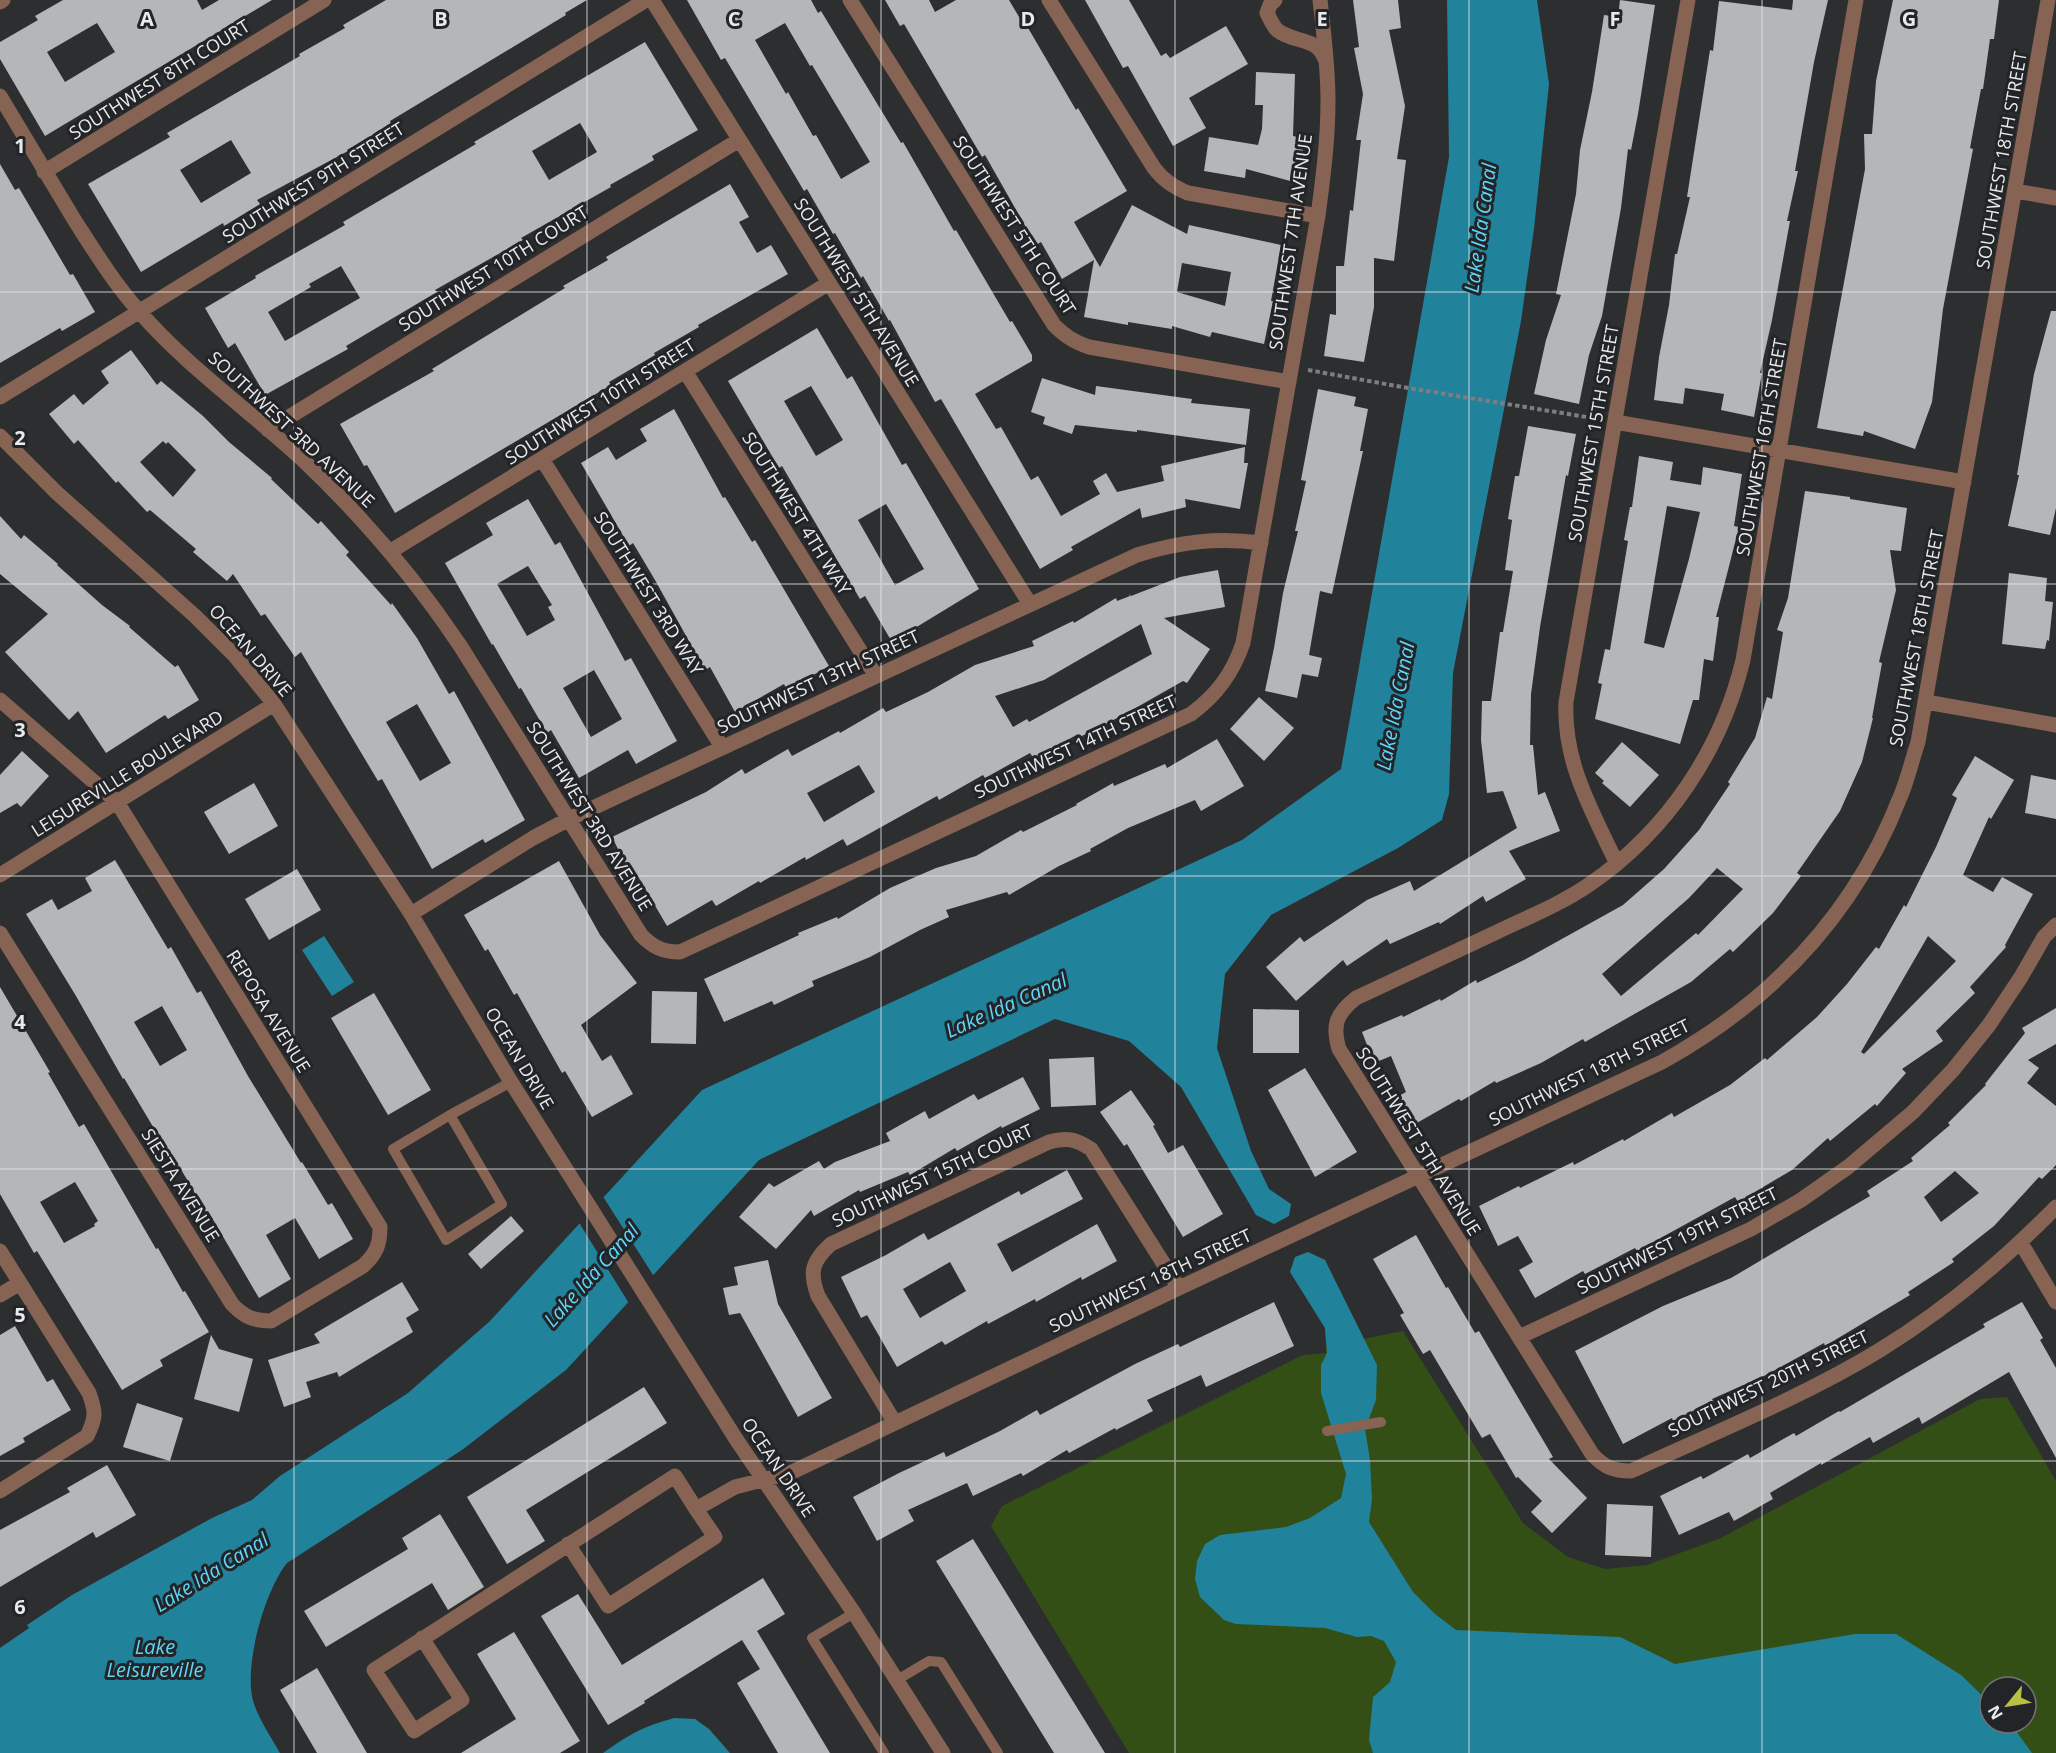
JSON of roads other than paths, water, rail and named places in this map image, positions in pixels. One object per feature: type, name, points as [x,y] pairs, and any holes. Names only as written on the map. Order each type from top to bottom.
[{"type":"street","name":"SOUTHWEST 8TH COURT","points":[[45,172],[324,0]]},
{"type":"street","name":"SOUTHWEST 9TH STREET","points":[[0,397],[646,0]]},
{"type":"street","name":"SOUTHWEST 5TH AVENUE","points":[[652,0],[1030,604]]},
{"type":"street","name":"SOUTHWEST 5TH COURT","points":[[850,0],[1054,325],[1064,335],[1076,343],[1089,347],[1290,374]]},
{"type":"street","points":[[1049,0],[1163,179],[1175,188],[1188,193],[1318,216]]},
{"type":"street","points":[[1275,0],[1267,13],[1276,29],[1299,40],[1313,43],[1321,49],[1326,62]]},
{"type":"street","name":"SOUTHWEST 7TH AVENUE","points":[[1290,374],[1318,216],[1325,159],[1328,102],[1320,0]]},
{"type":"street","name":"SOUTHWEST 15TH STREET","points":[[1617,864],[1575,772],[1568,745],[1566,702],[1688,0]]},
{"type":"street","name":"SOUTHWEST 16TH STREET","points":[[1617,864],[1657,826],[1686,789],[1711,749],[1730,705],[1743,660],[1856,0]]},
{"type":"street","name":"SOUTHWEST 18TH STREET","points":[[696,1509],[735,1487],[790,1473],[1179,1287],[1670,1058],[1739,1013],[1780,977],[1818,937],[1841,908],[1879,845],[1901,795],[1918,742],[2048,0]]},
{"type":"street","name":"SOUTHWEST 3RD AVENUE","points":[[0,96],[108,273],[139,312],[176,349],[347,503],[391,551],[435,607],[641,935],[651,945]]},
{"type":"street","name":"SOUTHWEST 10TH COURT","points":[[268,430],[739,140]]},
{"type":"street","points":[[2015,191],[2056,198]]},
{"type":"street","name":"SOUTHWEST 10TH STREET","points":[[391,551],[829,283]]},
{"type":"street","name":"SOUTHWEST 4TH WAY","points":[[685,371],[876,676]]},
{"type":"street","name":"SOUTHWEST 14TH STREET","points":[[651,945],[665,952],[680,952],[1191,714],[1214,694],[1224,683],[1243,643],[1290,374]]},
{"type":"street","points":[[1615,422],[1964,482]]},
{"type":"street","name":"OCEAN DRIVE","points":[[0,436],[57,493],[195,616],[235,656],[274,704],[411,914],[511,1082],[763,1479],[854,1612],[943,1753]]},
{"type":"street","name":"SOUTHWEST 3RD WAY","points":[[542,459],[722,747]]},
{"type":"street","name":"SOUTHWEST 13TH STREET","points":[[411,914],[533,838],[569,819],[1137,555],[1169,545],[1202,540],[1261,543]]},
{"type":"street","name":"REPOSA AVENUE","points":[[0,700],[117,802],[380,1227],[380,1242]]},
{"type":"street","points":[[1926,702],[2056,725]]},
{"type":"street","name":"LEISUREVILLE BOULEVARD","points":[[0,875],[274,704]]},
{"type":"street","name":"SOUTHWEST 5TH AVENUE","points":[[1617,864],[1563,901],[1356,998],[1345,1007],[1337,1020],[1335,1035],[1339,1049],[1592,1454],[1602,1465],[1616,1471],[1631,1471]]},
{"type":"street","name":"SOUTHWEST 19TH STREET","points":[[1519,1337],[1751,1229],[1800,1200],[1848,1167],[1913,1112],[1953,1070],[1989,1025],[2044,937],[2056,925]]},
{"type":"street","name":"SIESTA AVENUE","points":[[0,933],[232,1304],[242,1315],[256,1321],[271,1321],[363,1266],[374,1256],[380,1242]]},
{"type":"street","name":"SOUTHWEST 15TH COURT","points":[[895,1423],[818,1296],[812,1282],[813,1268],[819,1254],[831,1244],[1049,1142],[1064,1138],[1079,1141],[1091,1149],[1179,1287]]},
{"type":"street","name":"SOUTHWEST 20TH STREET","points":[[1631,1471],[1826,1380],[1881,1349],[1934,1314],[1985,1274],[2056,1207]]},
{"type":"street","points":[[2020,1243],[2056,1302]]},
{"type":"street","points":[[0,1251],[89,1393],[95,1407],[94,1422],[87,1436],[0,1491]]},
{"type":"street","points":[[0,1295],[20,1282]]},
{"type":"street","points":[[422,1638],[462,1700],[414,1731],[374,1670],[422,1638],[568,1544],[675,1476],[715,1537],[608,1606],[568,1544]]},
{"type":"lane","points":[[450,1115],[502,1203],[447,1240],[393,1149],[450,1115],[511,1082]]},
{"type":"lane","points":[[1326,1431],[1381,1422]]},
{"type":"lane","points":[[854,1612],[812,1638],[884,1753]]},
{"type":"lane","points":[[897,1680],[930,1661],[941,1662],[998,1753]]},
{"type":"water","points":[[1447,0],[1537,0],[1549,84],[1534,229],[1521,321],[1453,673],[1449,794],[1442,820],[1398,848],[1271,915],[1225,974],[1217,1048],[1251,1151],[1269,1189],[1291,1204],[1289,1216],[1274,1224],[1256,1215],[1181,1087],[1129,1041],[1055,1019],[759,1160],[566,1370],[462,1450],[287,1563],[279,1575],[264,1610],[253,1651],[251,1671],[254,1704],[262,1723],[280,1753],[0,1753],[0,1648],[29,1628],[27,1625],[72,1595],[212,1518],[252,1500],[280,1476],[408,1393],[490,1321],[702,1090],[1242,840],[1341,769],[1449,157]]},
{"type":"water","points":[[324,936],[354,982],[332,996],[302,950]]},
{"type":"water","points":[[1308,1252],[1325,1260],[1377,1365],[1376,1400],[1365,1429],[1370,1460],[1372,1499],[1369,1522],[1413,1592],[1435,1614],[1456,1630],[1620,1637],[1675,1664],[1855,1634],[1896,1634],[1961,1675],[1978,1691],[1978,1735],[2019,1735],[2032,1753],[1373,1753],[1369,1740],[1373,1697],[1390,1682],[1396,1662],[1384,1641],[1371,1636],[1357,1637],[1325,1628],[1236,1624],[1224,1620],[1200,1597],[1195,1579],[1197,1561],[1205,1544],[1220,1535],[1286,1527],[1310,1518],[1341,1498],[1346,1474],[1321,1393],[1321,1365],[1327,1353],[1325,1328],[1290,1272],[1295,1257]]},
{"type":"water","points":[[674,1718],[695,1719],[709,1729],[730,1753],[603,1753],[637,1732]]},
{"type":"water label","name":"Lake Ida Canal","points":[[1480,228]]},
{"type":"water label","name":"Lake Ida Canal","points":[[1395,706]]},
{"type":"water label","name":"Lake Ida Canal","points":[[1006,1005]]},
{"type":"water label","name":"Lake Ida Canal","points":[[591,1275]]},
{"type":"water label","name":"Lake Ida Canal","points":[[211,1572]]},
{"type":"water label","name":"Lake Leisureville","points":[[155,1658]]}]
